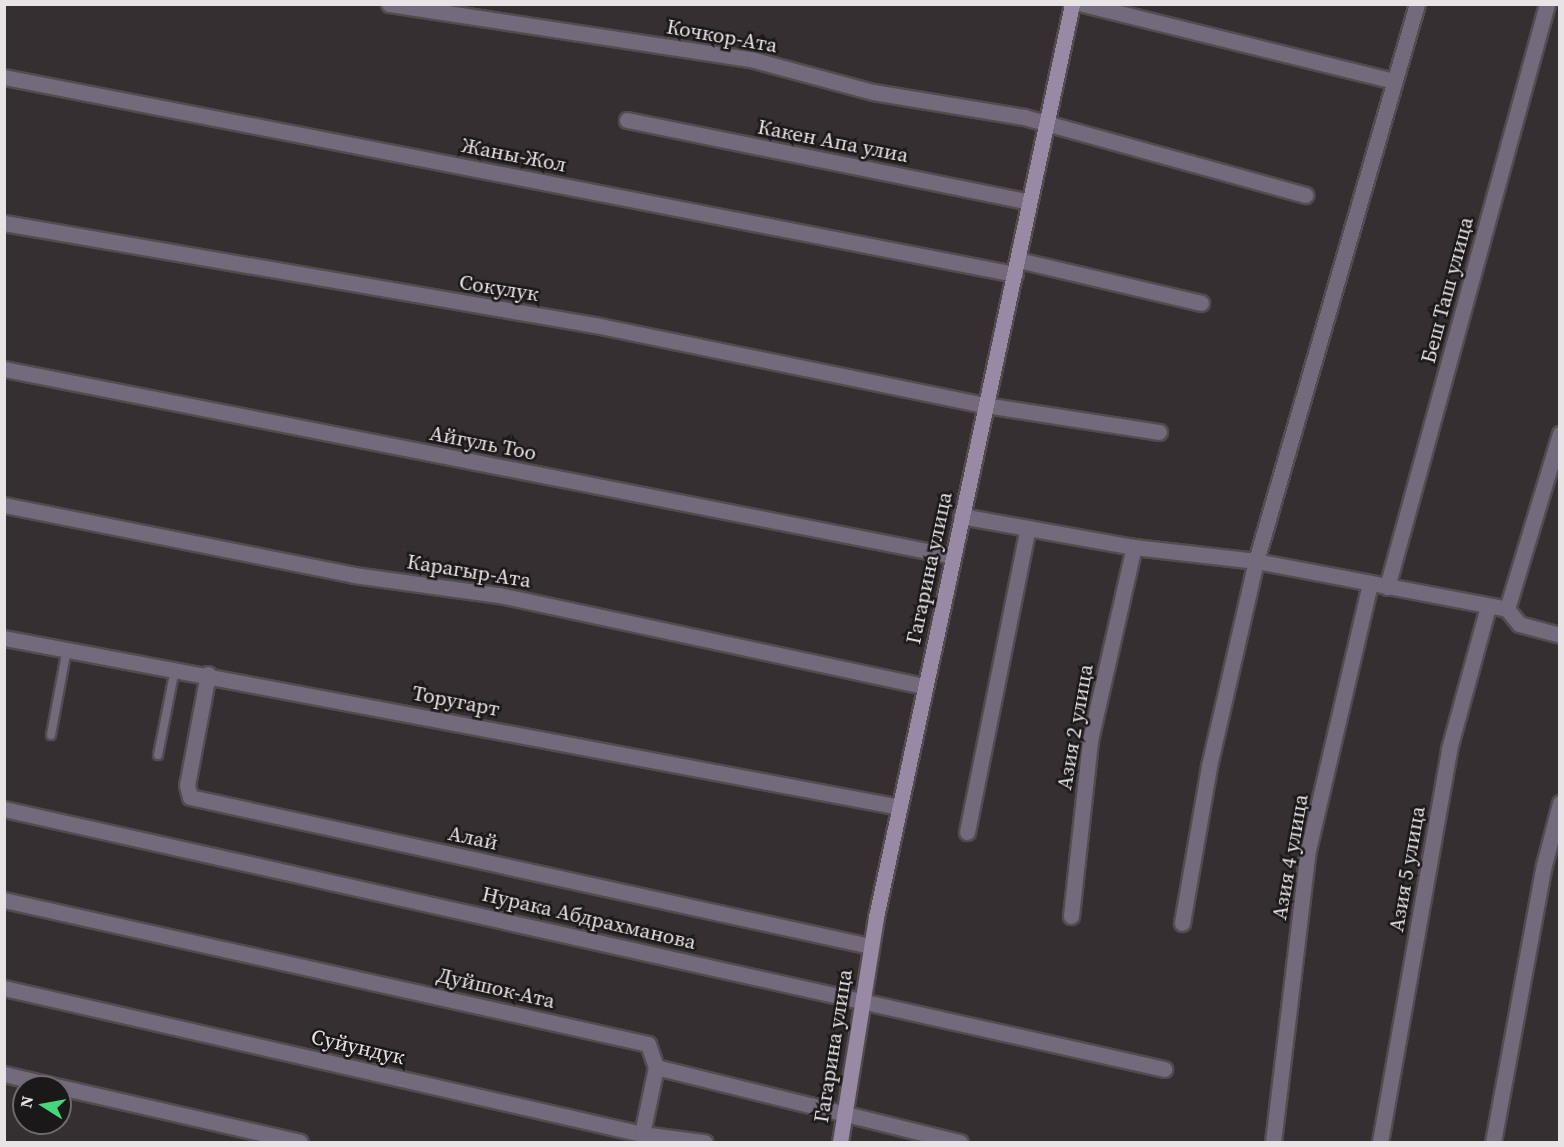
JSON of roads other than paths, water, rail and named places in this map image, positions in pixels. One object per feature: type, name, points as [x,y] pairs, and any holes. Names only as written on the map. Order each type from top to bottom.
[{"type":"main road","name":"Гагарина улица","points":[[840,1143],[870,946],[1072,4]]},
{"type":"street","name":"Кочкор-Ата","points":[[389,4],[754,60],[873,92],[1045,123],[1305,195]]},
{"type":"street","points":[[1083,4],[1395,81]]},
{"type":"street","points":[[1182,923],[1209,766],[1256,561],[1417,4]]},
{"type":"street","name":"Беш Таш улица","points":[[1387,586],[1547,4]]},
{"type":"street","name":"Жаны-Жол","points":[[4,77],[1202,303]]},
{"type":"street","name":"Какен Апа улиа","points":[[627,120],[1029,202]]},
{"type":"street","name":"Сокулук","points":[[4,223],[595,325],[985,405],[1159,432]]},
{"type":"street","name":"Айгуль Тоо","points":[[4,369],[952,556]]},
{"type":"street","points":[[1507,609],[1560,434]]},
{"type":"street","name":"Карагыр-Ата","points":[[4,505],[354,575],[498,595],[925,686]]},
{"type":"street","points":[[961,516],[1134,547],[1256,561],[1507,609],[1520,624],[1560,635]]},
{"type":"street","points":[[967,832],[1028,528]]},
{"type":"street","name":"Азия 2 улица","points":[[1071,916],[1090,740],[1134,547]]},
{"type":"street","name":"Азия 4 улица","points":[[1273,1143],[1308,850],[1370,583]]},
{"type":"street","name":"Азия 5 улица","points":[[1380,1143],[1449,749],[1488,606]]},
{"type":"street","name":"Торугарт","points":[[4,638],[208,674],[899,807]]},
{"type":"street","name":"Алай","points":[[208,674],[187,785],[190,797],[870,946]]},
{"type":"street","points":[[1493,1143],[1544,865],[1560,803]]},
{"type":"street","name":"Нурака Абдрахманова","points":[[4,809],[1164,1069]]},
{"type":"street","name":"Дуйшок-Ата","points":[[4,900],[648,1044],[656,1067]]},
{"type":"street","name":"Суйундук","points":[[4,988],[642,1134],[704,1143]]},
{"type":"street","points":[[642,1134],[656,1067],[844,1116],[960,1143]]},
{"type":"street","points":[[72,1090],[300,1143]]},
{"type":"lane","points":[[51,735],[67,648]]},
{"type":"lane","points":[[158,755],[175,668]]}]
